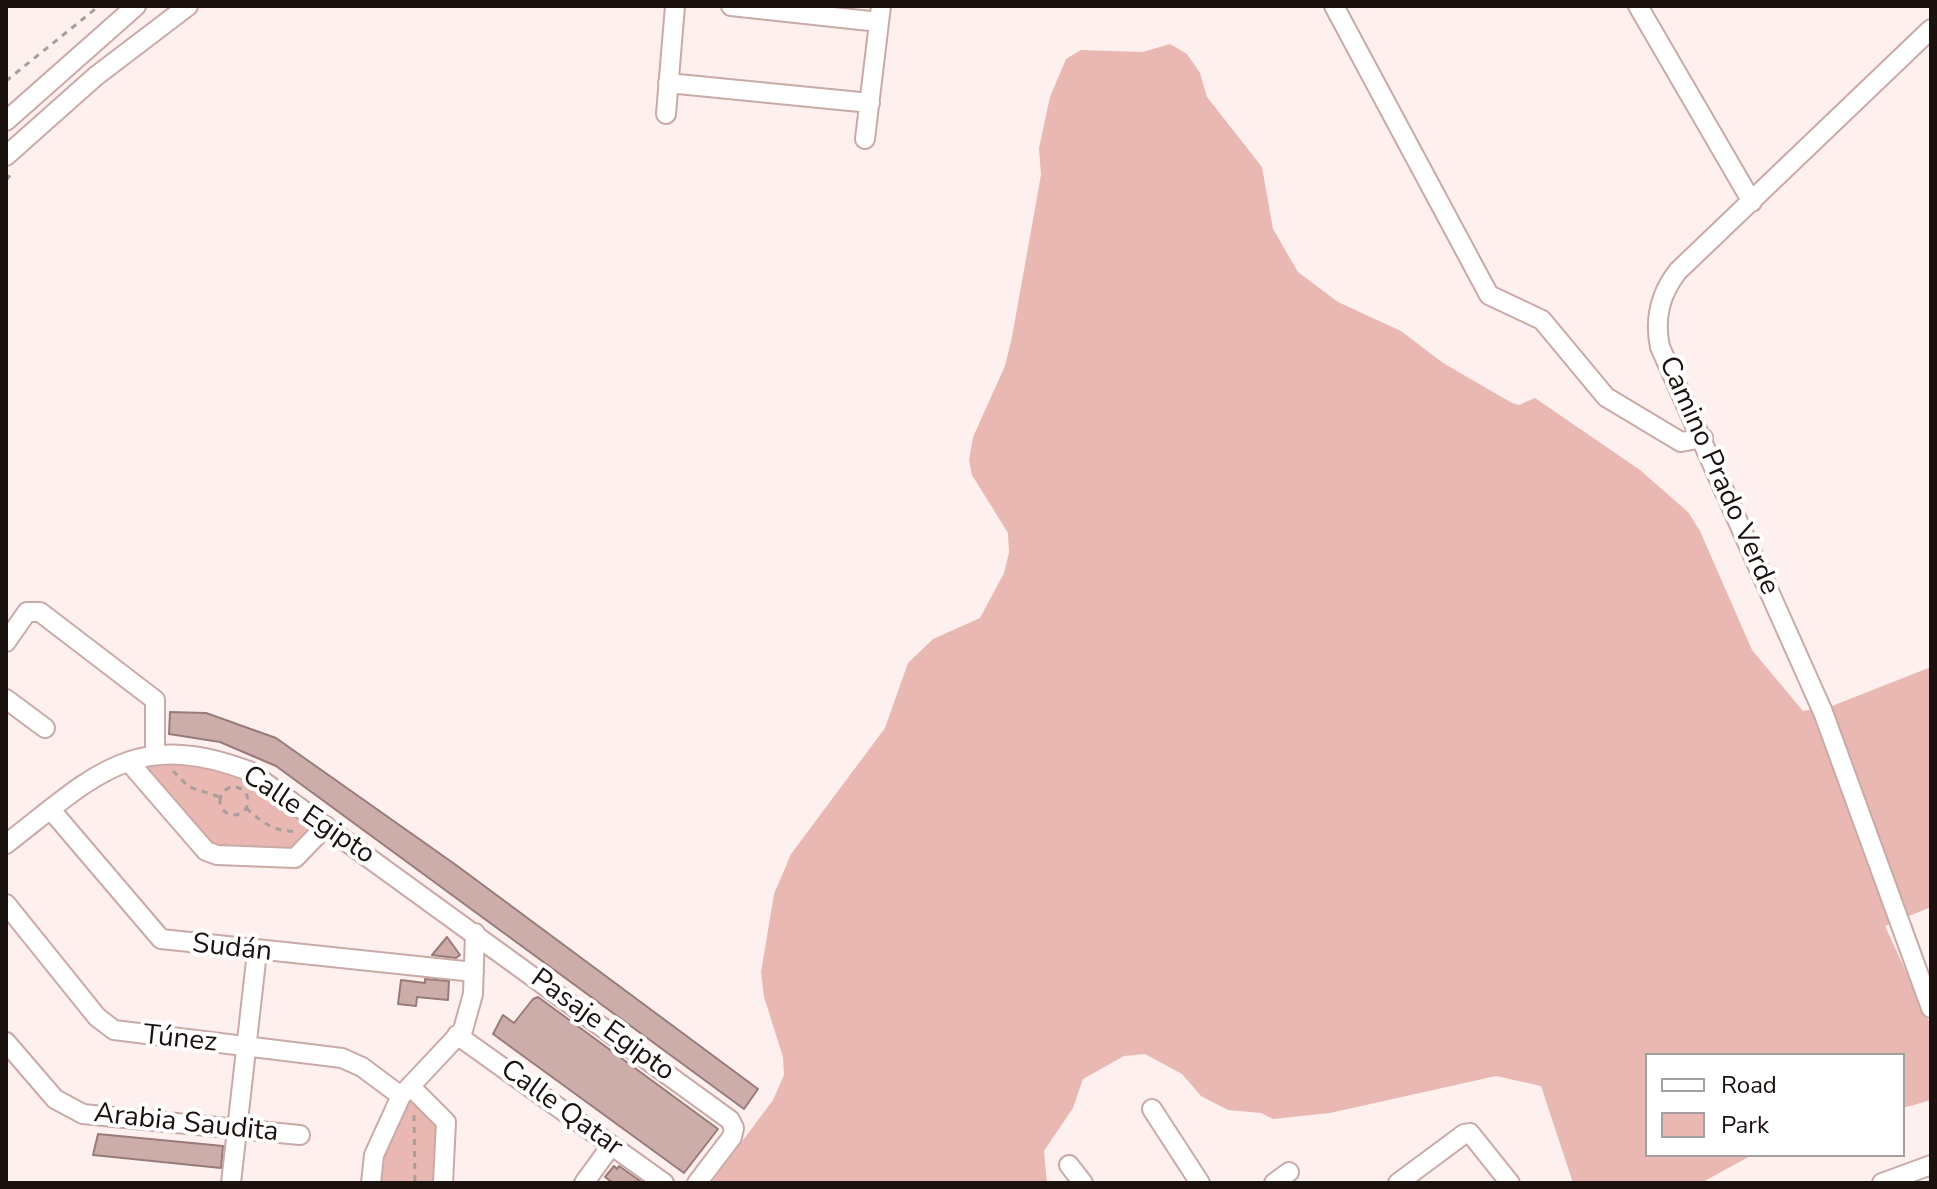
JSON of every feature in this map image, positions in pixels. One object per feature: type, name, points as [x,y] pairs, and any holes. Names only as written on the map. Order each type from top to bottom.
[{"type":"street","points":[[9,116],[136,6]]},
{"type":"street","points":[[6,156],[96,76],[188,6]]},
{"type":"street","points":[[666,114],[675,6]]},
{"type":"street","points":[[731,6],[880,14],[865,139]]},
{"type":"street","points":[[1334,6],[1489,295],[1542,320],[1606,397],[1681,442],[1703,438]]},
{"type":"street","points":[[1638,6],[1752,202]]},
{"type":"street","name":"Camino Prado Verde","points":[[1931,29],[1678,271],[1666,289],[1658,310],[1660,347],[1823,712],[1931,1008]]},
{"type":"street","points":[[668,83],[870,103]]},
{"type":"street","points":[[6,642],[27,612],[40,612],[155,700],[155,753]]},
{"type":"street","points":[[6,699],[45,728]]},
{"type":"street","name":"Calle Egipto","points":[[6,844],[88,779],[155,753],[203,756],[249,771],[317,826],[475,933]]},
{"type":"street","points":[[129,762],[200,846],[217,855],[295,858],[317,826]]},
{"type":"street","name":"Sudán","points":[[51,810],[161,939],[257,952],[474,972]]},
{"type":"street","name":"Túnez","points":[[6,904],[97,1017],[114,1030],[342,1058],[406,1091],[446,1122],[443,1183]]},
{"type":"street","points":[[371,1183],[374,1155],[406,1091],[463,1030],[473,994],[475,933]]},
{"type":"street","name":"Pasaje Egipto","points":[[475,933],[730,1120],[734,1128],[732,1137],[697,1183]]},
{"type":"street","points":[[231,1183],[257,952]]},
{"type":"street","name":"Calle Qatar","points":[[457,1035],[664,1183]]},
{"type":"street","name":"Arabia Saudita","points":[[6,1042],[55,1099],[83,1114],[300,1135]]},
{"type":"street","points":[[1152,1109],[1200,1183]]},
{"type":"street","points":[[1398,1183],[1464,1134],[1470,1133],[1510,1183]]},
{"type":"street","points":[[584,1183],[611,1146]]},
{"type":"street","points":[[1069,1165],[1083,1183]]},
{"type":"street","points":[[1882,1183],[1931,1165]]},
{"type":"street","points":[[1274,1183],[1289,1172]]},
{"type":"path","points":[[6,81],[99,6]]},
{"type":"path","points":[[155,753],[184,784],[220,797]]},
{"type":"path","points":[[239,788],[246,794],[246,808],[230,814],[221,806],[220,797],[226,789],[239,788]]},
{"type":"path","points":[[246,808],[283,833],[317,826]]},
{"type":"path","points":[[414,1112],[415,1183]]},
{"type":"green space","points":[[1170,44],[1187,54],[1200,73],[1207,97],[1262,167],[1273,229],[1298,272],[1338,302],[1401,331],[1443,363],[1512,403],[1519,405],[1535,398],[1640,470],[1688,512],[1700,531],[1752,650],[1803,711],[1832,706],[1931,667],[1931,907],[1885,926],[1931,1026],[1931,1100],[1905,1107],[1905,1053],[1645,1053],[1645,1157],[1748,1157],[1701,1183],[1573,1183],[1541,1086],[1496,1076],[1330,1113],[1273,1119],[1261,1113],[1228,1110],[1201,1096],[1182,1074],[1145,1054],[1124,1056],[1083,1079],[1073,1108],[1044,1151],[1047,1183],[711,1183],[773,1100],[784,1075],[783,1057],[764,997],[761,972],[774,894],[791,854],[885,728],[908,663],[933,639],[980,618],[1004,573],[1009,553],[1008,533],[972,475],[969,460],[973,437],[1005,366],[1012,337],[1041,175],[1039,148],[1050,97],[1066,59],[1081,50],[1143,52]]},
{"type":"green space","points":[[189,761],[250,781],[312,825],[293,854],[209,846],[139,764]]},
{"type":"green space","points":[[406,1099],[420,1100],[438,1117],[437,1183],[378,1183],[382,1155]]},
{"type":"building","points":[[170,712],[206,713],[276,738],[456,865],[758,1089],[744,1109],[276,766],[220,742],[169,734]]},
{"type":"building","points":[[447,937],[460,955],[456,958],[432,955]]},
{"type":"building","points":[[425,979],[449,981],[448,1000],[417,997],[416,1006],[398,1004],[401,980],[425,983]]},
{"type":"building","points":[[538,997],[718,1129],[684,1173],[493,1034],[503,1015],[514,1023]]},
{"type":"building","points":[[98,1134],[223,1146],[221,1168],[93,1155]]},
{"type":"building","points":[[614,1166],[617,1169],[619,1166],[643,1183],[613,1183],[605,1177]]}]
